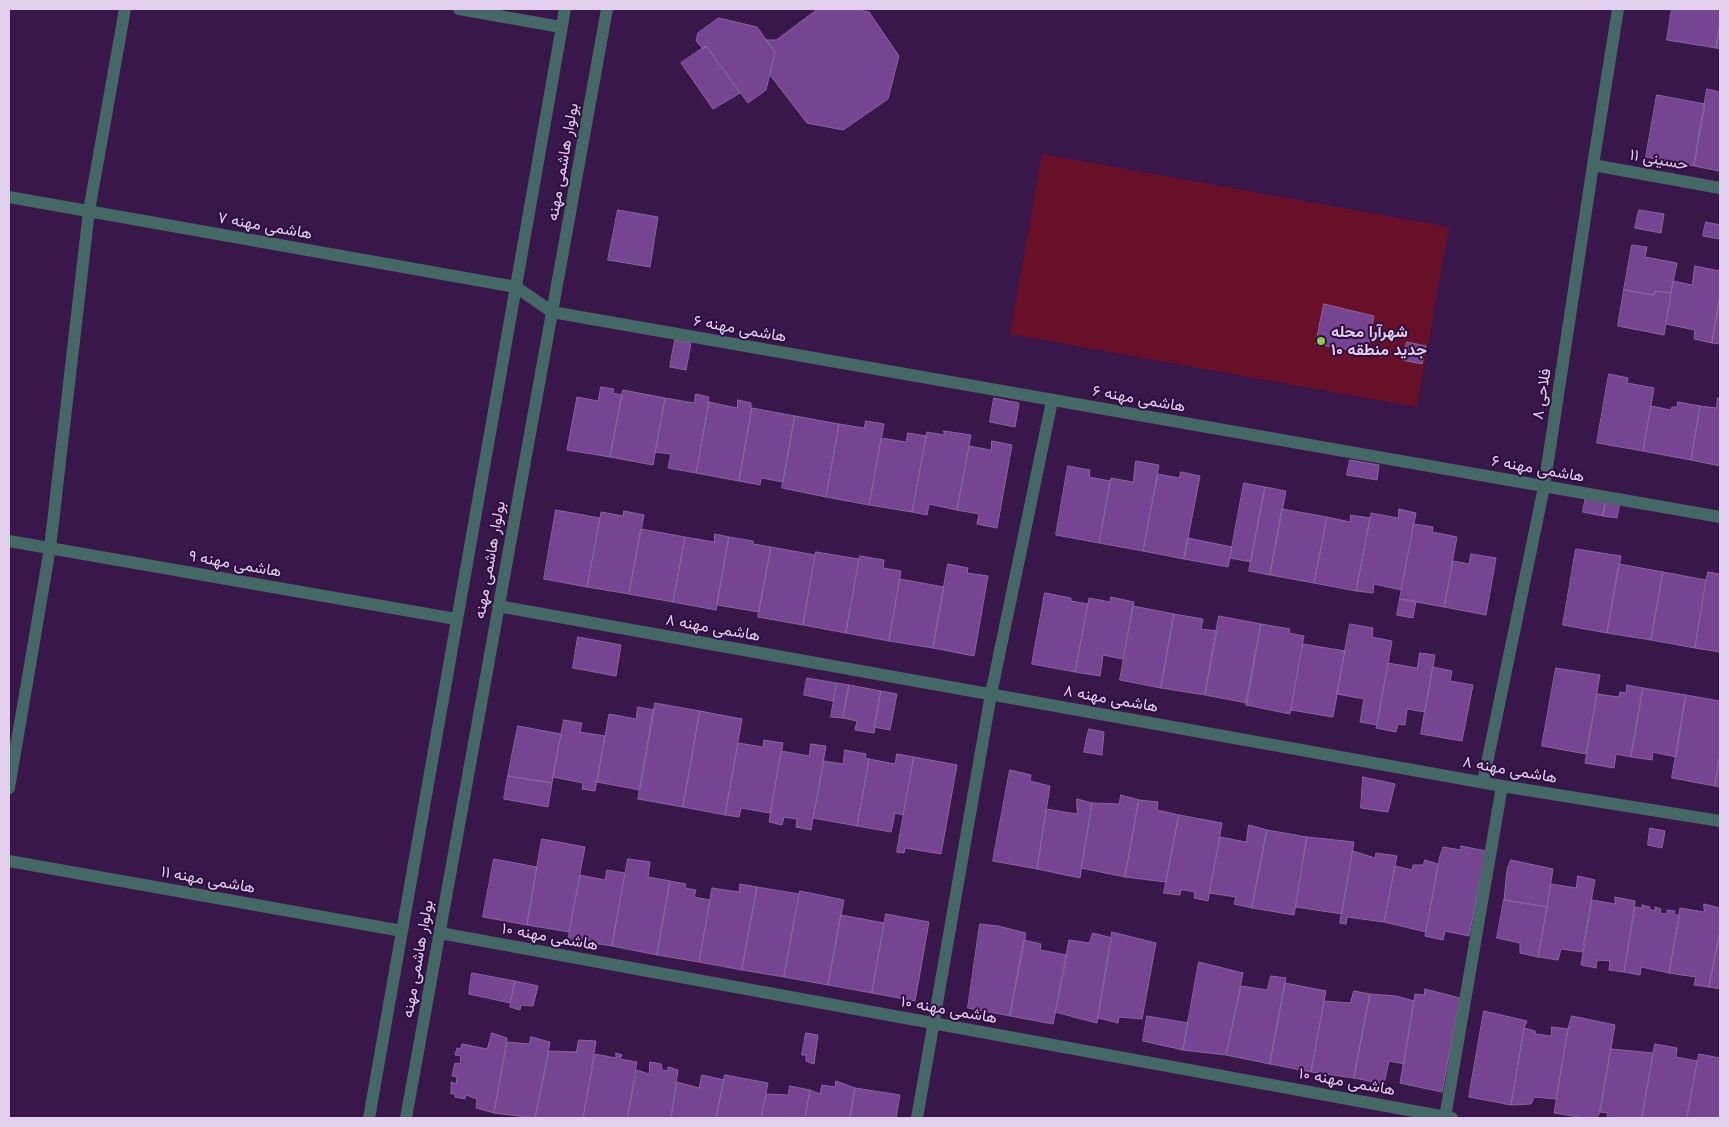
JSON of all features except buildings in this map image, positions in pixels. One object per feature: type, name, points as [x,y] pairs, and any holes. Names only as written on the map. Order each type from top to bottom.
[{"type":"street","points":[[9,788],[50,548],[90,211],[126,9]]},
{"type":"street","points":[[459,9],[561,27]]},
{"type":"street","name":"بولوار هاشمی مهنه","points":[[369,1118],[565,9]]},
{"type":"street","name":"بولوار هاشمی مهنه","points":[[406,1118],[607,9]]},
{"type":"street","name":"فلاحی ۸","points":[[1483,782],[1544,487],[1618,9]]},
{"type":"street","name":"حسینی ۱۱","points":[[1593,165],[1720,188]]},
{"type":"street","name":"هاشمی مهنه ۷","points":[[9,196],[516,287]]},
{"type":"street","points":[[516,287],[552,312]]},
{"type":"street","name":"هاشمی مهنه ۶","points":[[552,312],[1720,517]]},
{"type":"street","points":[[917,1118],[991,694],[1052,401]]},
{"type":"street","name":"هاشمی مهنه ۹","points":[[9,540],[456,619]]},
{"type":"street","name":"هاشمی مهنه ۸","points":[[498,606],[1502,786],[1720,821]]},
{"type":"street","points":[[1448,1117],[1502,786]]},
{"type":"street","name":"هاشمی مهنه ۱۱","points":[[9,861],[402,931]]},
{"type":"street","name":"هاشمی مهنه ۱۰","points":[[440,934],[1448,1117]]},
{"type":"shaded area","points":[[1042,154],[1449,227],[1417,407],[1010,334]]},
{"type":"place","name":"شهرآرا محله جدید منطقه ۱۰","points":[[1321,341]]}]
